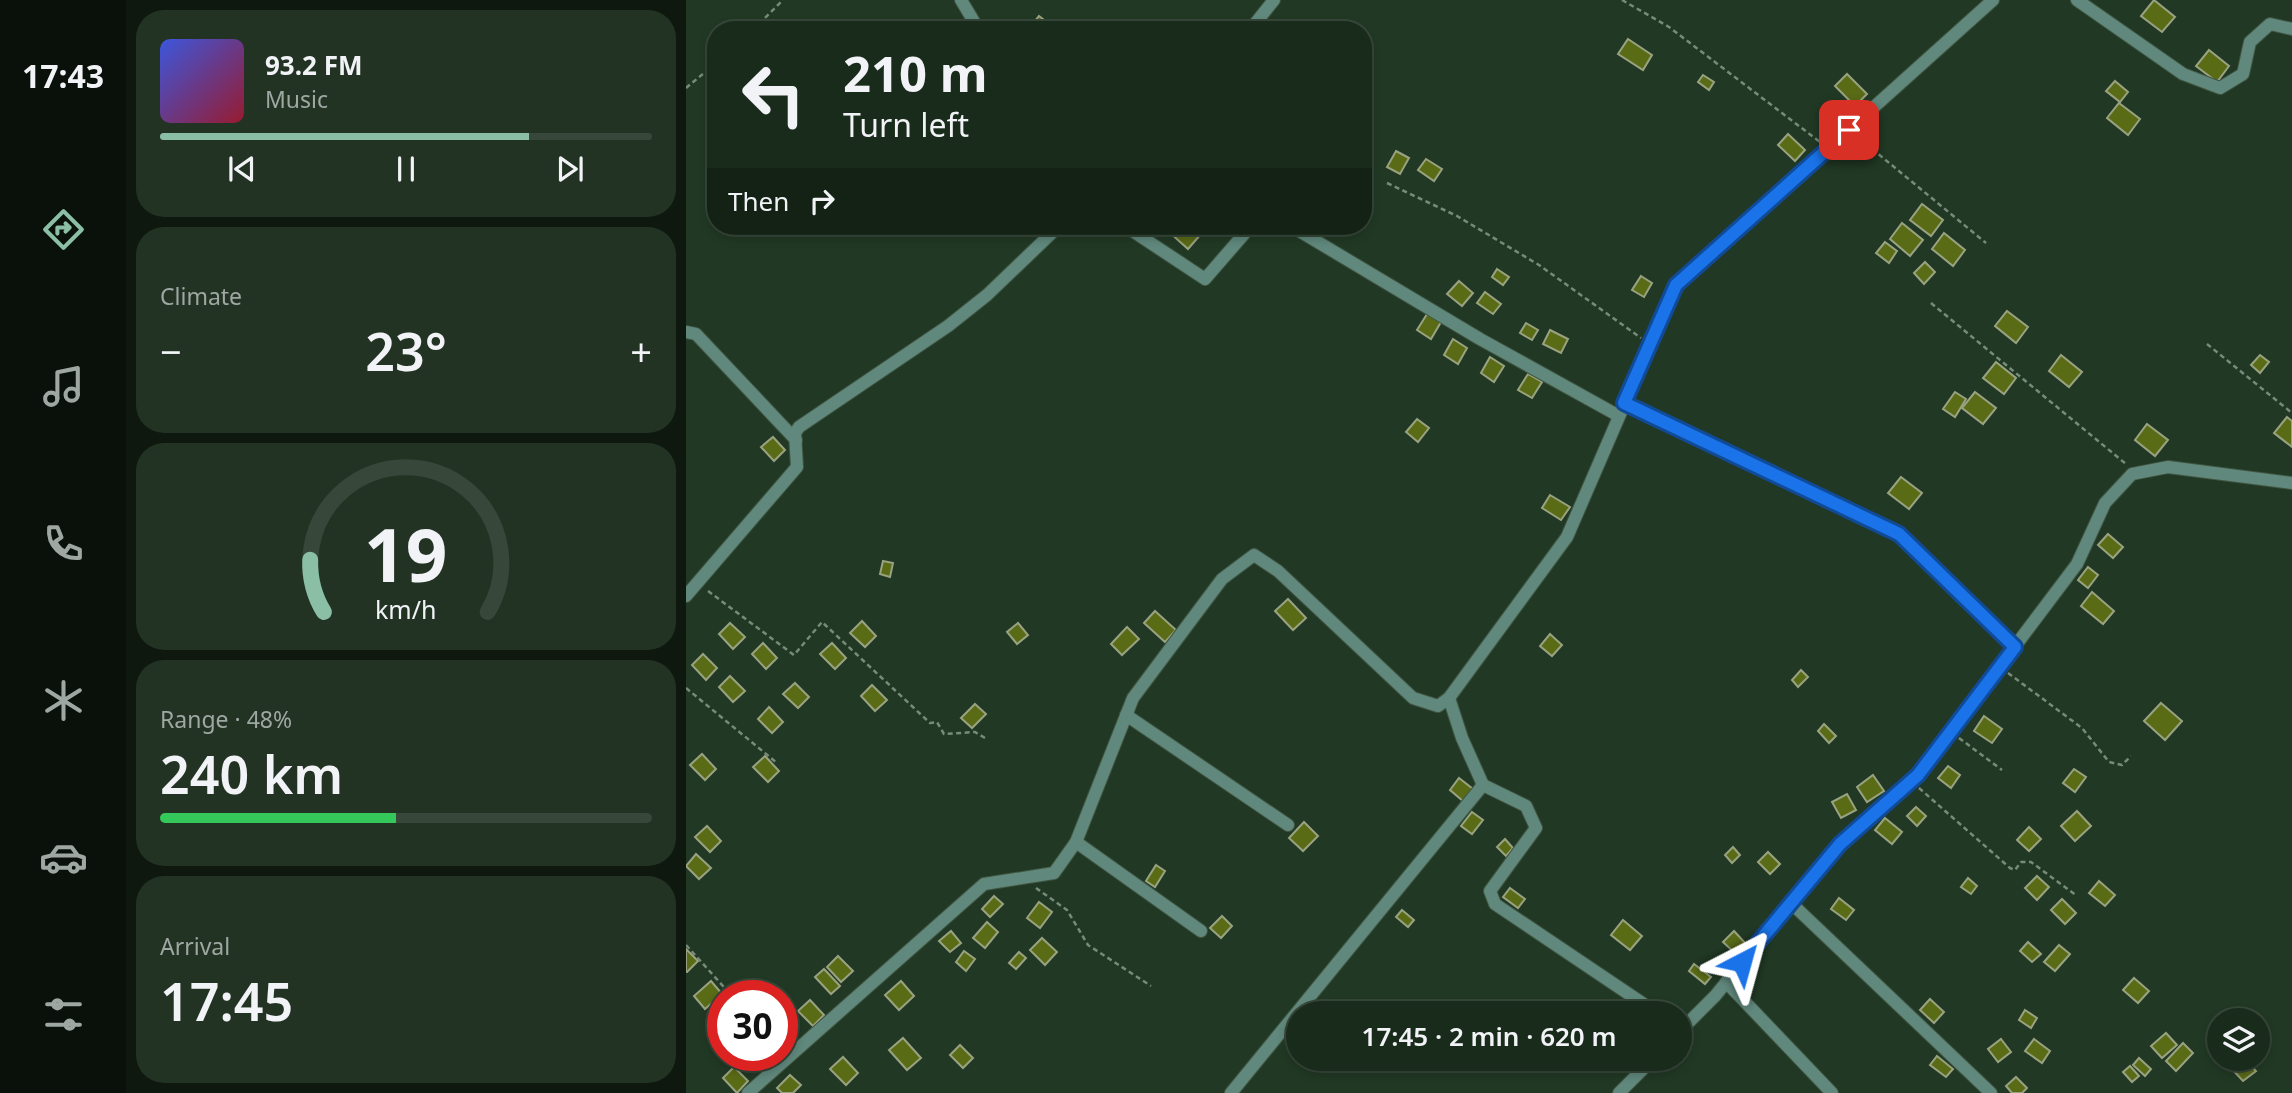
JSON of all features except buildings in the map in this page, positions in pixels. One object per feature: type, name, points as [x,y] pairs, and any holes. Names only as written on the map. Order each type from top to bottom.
[{"type":"street","points":[[961,0],[974,21]]},
{"type":"street","points":[[1257,21],[1274,0]]},
{"type":"street","points":[[748,1093],[985,884],[1054,873],[1076,842],[1133,698],[1222,579],[1254,555],[1278,571],[1413,698],[1438,706],[1450,698],[1567,537],[1676,285],[1992,0]]},
{"type":"street","points":[[2077,0],[2183,74],[2220,88],[2243,74],[2250,42],[2270,24],[2292,29]]},
{"type":"street","points":[[686,596],[797,467],[796,440],[799,427],[948,326],[987,295],[1050,235]]},
{"type":"street","points":[[1139,235],[1205,279],[1243,235]]},
{"type":"street","points":[[1306,235],[1480,339],[1619,416]]},
{"type":"street","points":[[686,332],[696,334],[796,440]]},
{"type":"street","points":[[1624,403],[1899,534],[2015,647]]},
{"type":"street","points":[[1692,1017],[1726,982],[1840,844],[1911,782],[2077,564],[2105,503],[2132,474],[2168,467],[2292,483]]},
{"type":"street","points":[[1450,698],[1462,738],[1483,785],[1527,806],[1536,828],[1490,891],[1494,904],[1639,1001]]},
{"type":"street","points":[[1126,715],[1288,825]]},
{"type":"street","points":[[1231,1093],[1483,785]]},
{"type":"street","points":[[1076,842],[1201,931]]},
{"type":"street","points":[[1791,903],[1991,1093]]},
{"type":"street","points":[[1726,982],[1832,1093]]},
{"type":"street","points":[[1619,1093],[1641,1071]]},
{"type":"path","points":[[762,21],[783,0]]},
{"type":"path","points":[[1622,0],[1669,27],[1828,148]]},
{"type":"path","points":[[686,88],[707,70]]},
{"type":"path","points":[[1849,130],[1986,243]]},
{"type":"path","points":[[1387,183],[1457,216],[1539,265],[1649,344]]},
{"type":"path","points":[[1931,303],[2137,473]]},
{"type":"path","points":[[2207,344],[2292,413]]},
{"type":"path","points":[[697,583],[794,655],[822,622],[930,723],[937,722],[944,734],[975,732],[985,738]]},
{"type":"path","points":[[2001,666],[2082,728],[2109,762],[2122,765],[2131,756]]},
{"type":"path","points":[[686,688],[777,763]]},
{"type":"path","points":[[1951,732],[2002,770]]},
{"type":"path","points":[[1911,782],[2010,868],[2015,870],[2021,862],[2031,862],[2077,896]]},
{"type":"path","points":[[1013,881],[1040,890],[1067,910],[1088,945],[1150,986]]},
{"type":"path","points":[[686,945],[718,980]]},
{"type":"route","points":[[1742,962],[1840,844],[1918,775],[2015,647],[1899,534],[1624,403],[1676,285],[1849,130]]}]
